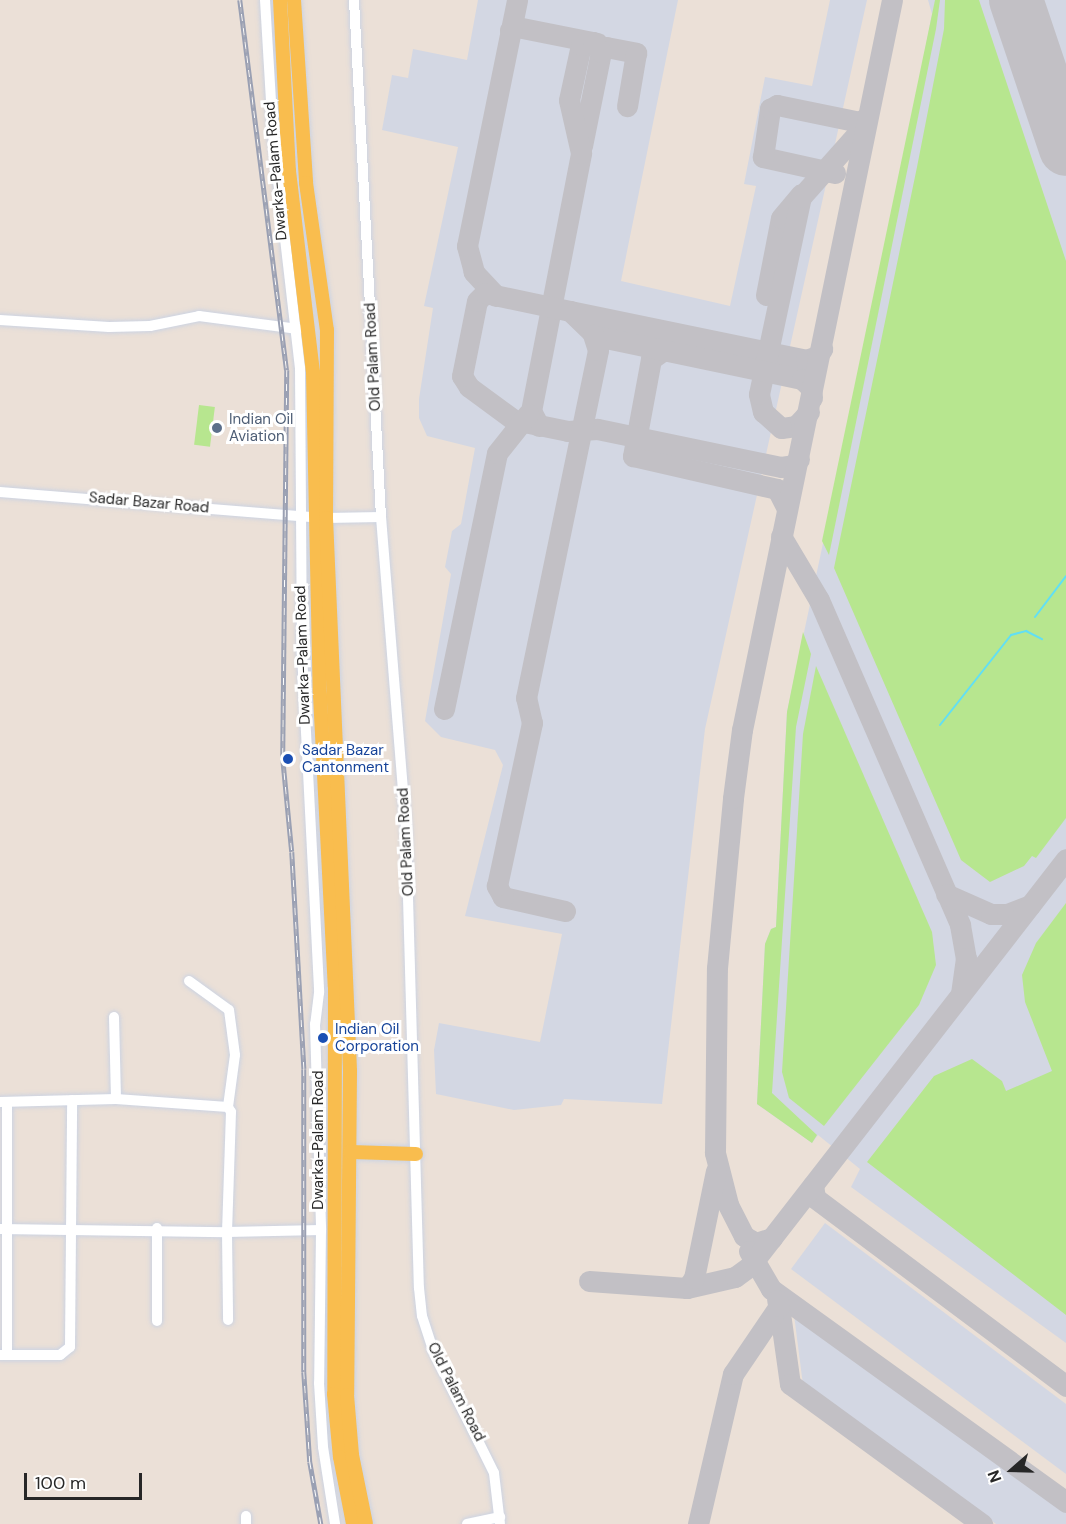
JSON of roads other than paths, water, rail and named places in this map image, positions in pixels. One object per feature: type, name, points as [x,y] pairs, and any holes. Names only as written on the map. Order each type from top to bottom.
[{"type":"main road","name":"Dwarka-Palam Road","points":[[280,0],[290,171],[310,325],[348,986],[350,1152],[347,1395],[352,1455],[366,1524]]},
{"type":"main road","points":[[294,0],[306,183],[327,330],[320,518]]},
{"type":"main road","name":"Dwarka-Palam Road","points":[[320,518],[335,987],[334,1394],[340,1457],[353,1524]]},
{"type":"main road","points":[[350,1152],[416,1155]]},
{"type":"street","points":[[265,0],[273,135],[298,329],[298,516],[319,993],[315,1024],[321,1230],[319,1383],[323,1447],[335,1524]]},
{"type":"street","name":"Old Palam Road","points":[[354,0],[381,517],[406,826],[422,1316],[433,1350],[485,1450],[494,1473],[500,1521]]},
{"type":"street","points":[[0,320],[119,327],[150,326],[199,316],[298,329]]},
{"type":"street","name":"Sadar Bazar Road","points":[[0,492],[320,518],[381,517]]},
{"type":"street","points":[[189,981],[229,1010],[235,1055],[228,1107],[231,1112],[227,1232],[228,1320]]},
{"type":"street","points":[[114,1017],[116,1099]]},
{"type":"street","points":[[72,1100],[70,1347],[60,1355],[4,1355],[4,1102],[72,1100],[116,1099],[228,1107]]},
{"type":"street","points":[[5,1229],[157,1228],[227,1232],[321,1230]]},
{"type":"street","points":[[157,1228],[157,1321]]},
{"type":"street","points":[[466,1524],[500,1521]]},
{"type":"waterway","points":[[1035,617],[1066,576]]},
{"type":"waterway","points":[[940,725],[1011,635],[1026,631],[1042,639]]},
{"type":"railway","points":[[240,0],[287,370],[283,759],[292,852],[304,1069],[304,1372],[310,1462],[321,1524]]},
{"type":"place","name":"Indian Oil Aviation","points":[[217,428]]},
{"type":"place","name":"Sadar Bazar Cantonment","points":[[288,759]]},
{"type":"place","name":"Indian Oil Corporation","points":[[323,1038]]}]
